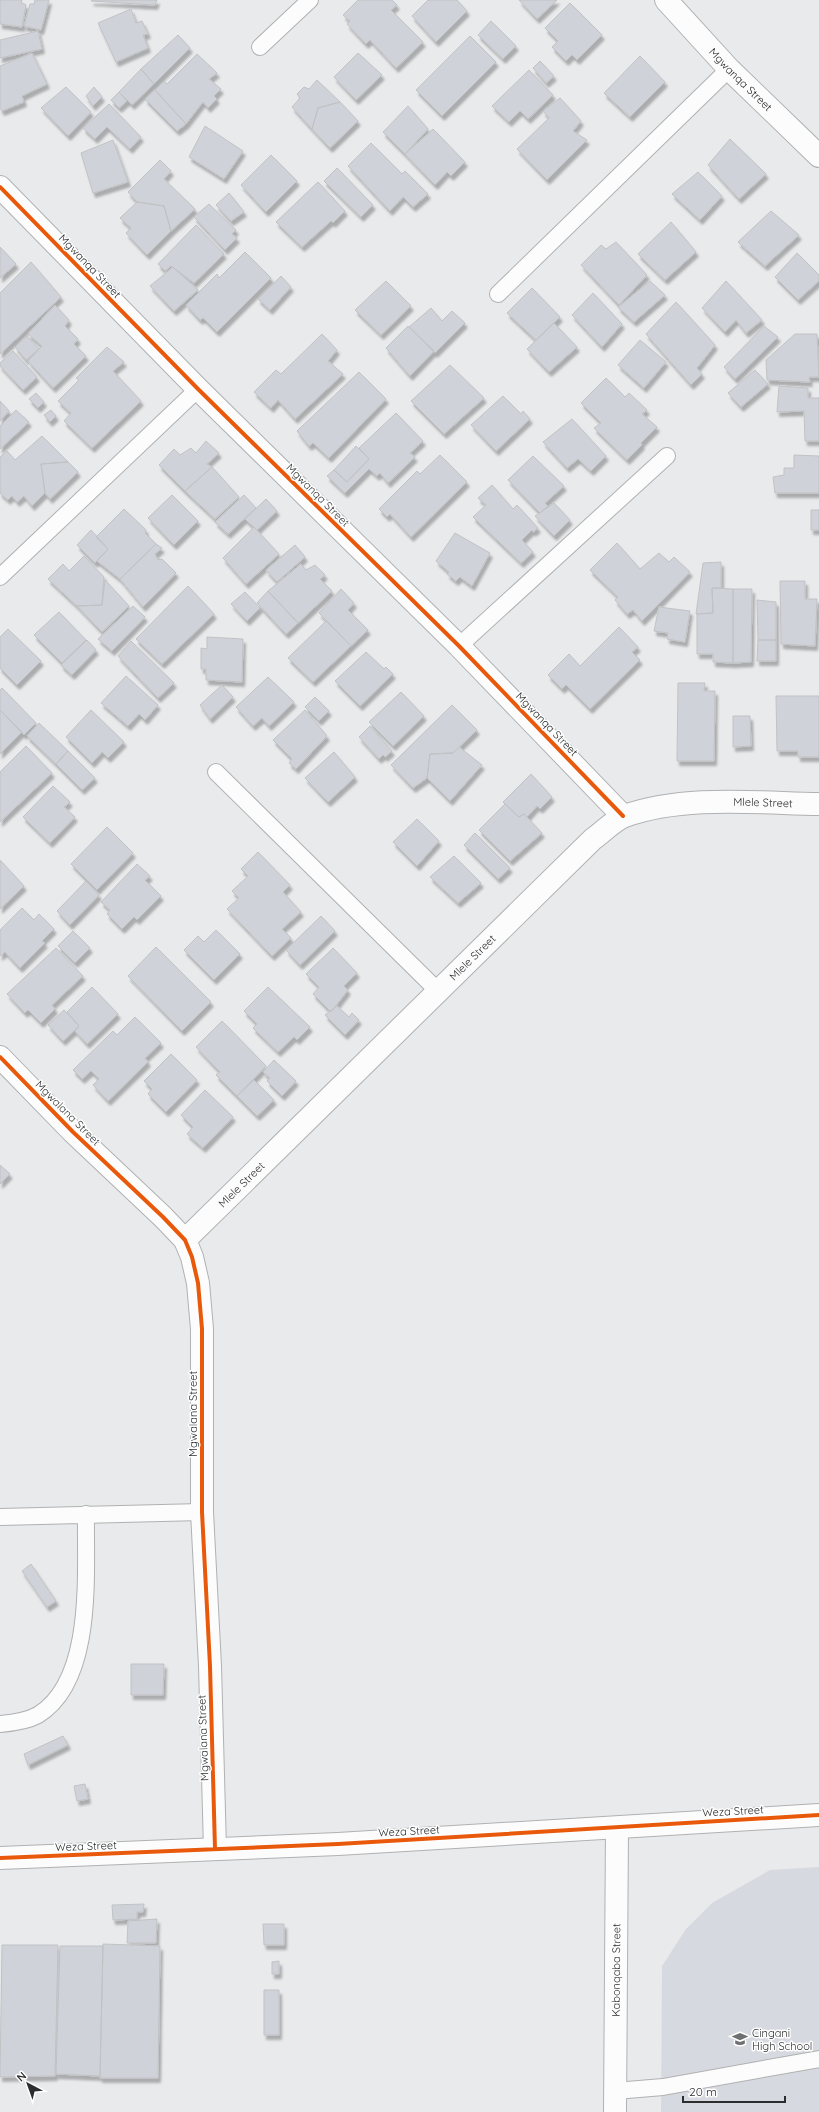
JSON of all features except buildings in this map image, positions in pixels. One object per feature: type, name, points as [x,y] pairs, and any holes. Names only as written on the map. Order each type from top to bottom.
[{"type":"street","name":"Mgwanqa Street","points":[[666,0],[729,69],[819,156]]},
{"type":"street","name":"Mgwanqa Street","points":[[0,187],[198,389],[460,646],[623,816]]},
{"type":"street","name":"Mlele Street","points":[[185,1240],[593,839],[623,816],[649,809],[700,802],[819,804]]},
{"type":"street","name":"Mgwalana Street","points":[[0,1058],[185,1240],[192,1257],[198,1283],[202,1329],[202,1512],[210,1666],[215,1849]]},
{"type":"street","name":"Weza Street","points":[[0,1858],[617,1829],[819,1815]]},
{"type":"street","name":"Kabonqaba Street","points":[[615,2102],[617,1829]]},
{"type":"street","points":[[601,2112],[615,2102]]},
{"type":"lane","points":[[260,47],[310,0]]},
{"type":"lane","points":[[498,294],[729,69]]},
{"type":"lane","points":[[0,577],[198,389]]},
{"type":"lane","points":[[460,646],[667,456]]},
{"type":"lane","points":[[216,772],[438,991]]},
{"type":"lane","points":[[0,1517],[202,1512]]},
{"type":"lane","points":[[0,1724],[15,1723],[38,1715],[57,1696],[70,1674],[81,1642],[85,1612],[86,1514]]},
{"type":"lane","points":[[615,2102],[663,2087],[819,2059]]},
{"type":"shaded area","name":"Cingani High School","points":[[819,1867],[819,2112],[661,2112],[662,1966],[686,1929],[712,1903],[770,1870]]},
{"type":"cycle path","points":[[0,187],[198,389],[459,646],[623,816]]},
{"type":"cycle path","points":[[0,1057],[73,1132],[163,1217],[185,1240],[192,1257],[198,1283],[202,1329],[202,1512],[210,1666],[215,1849]]},
{"type":"cycle path","points":[[0,1858],[338,1844],[819,1815]]},
{"type":"place","name":"Cingani High School","points":[[740,2039]]}]
